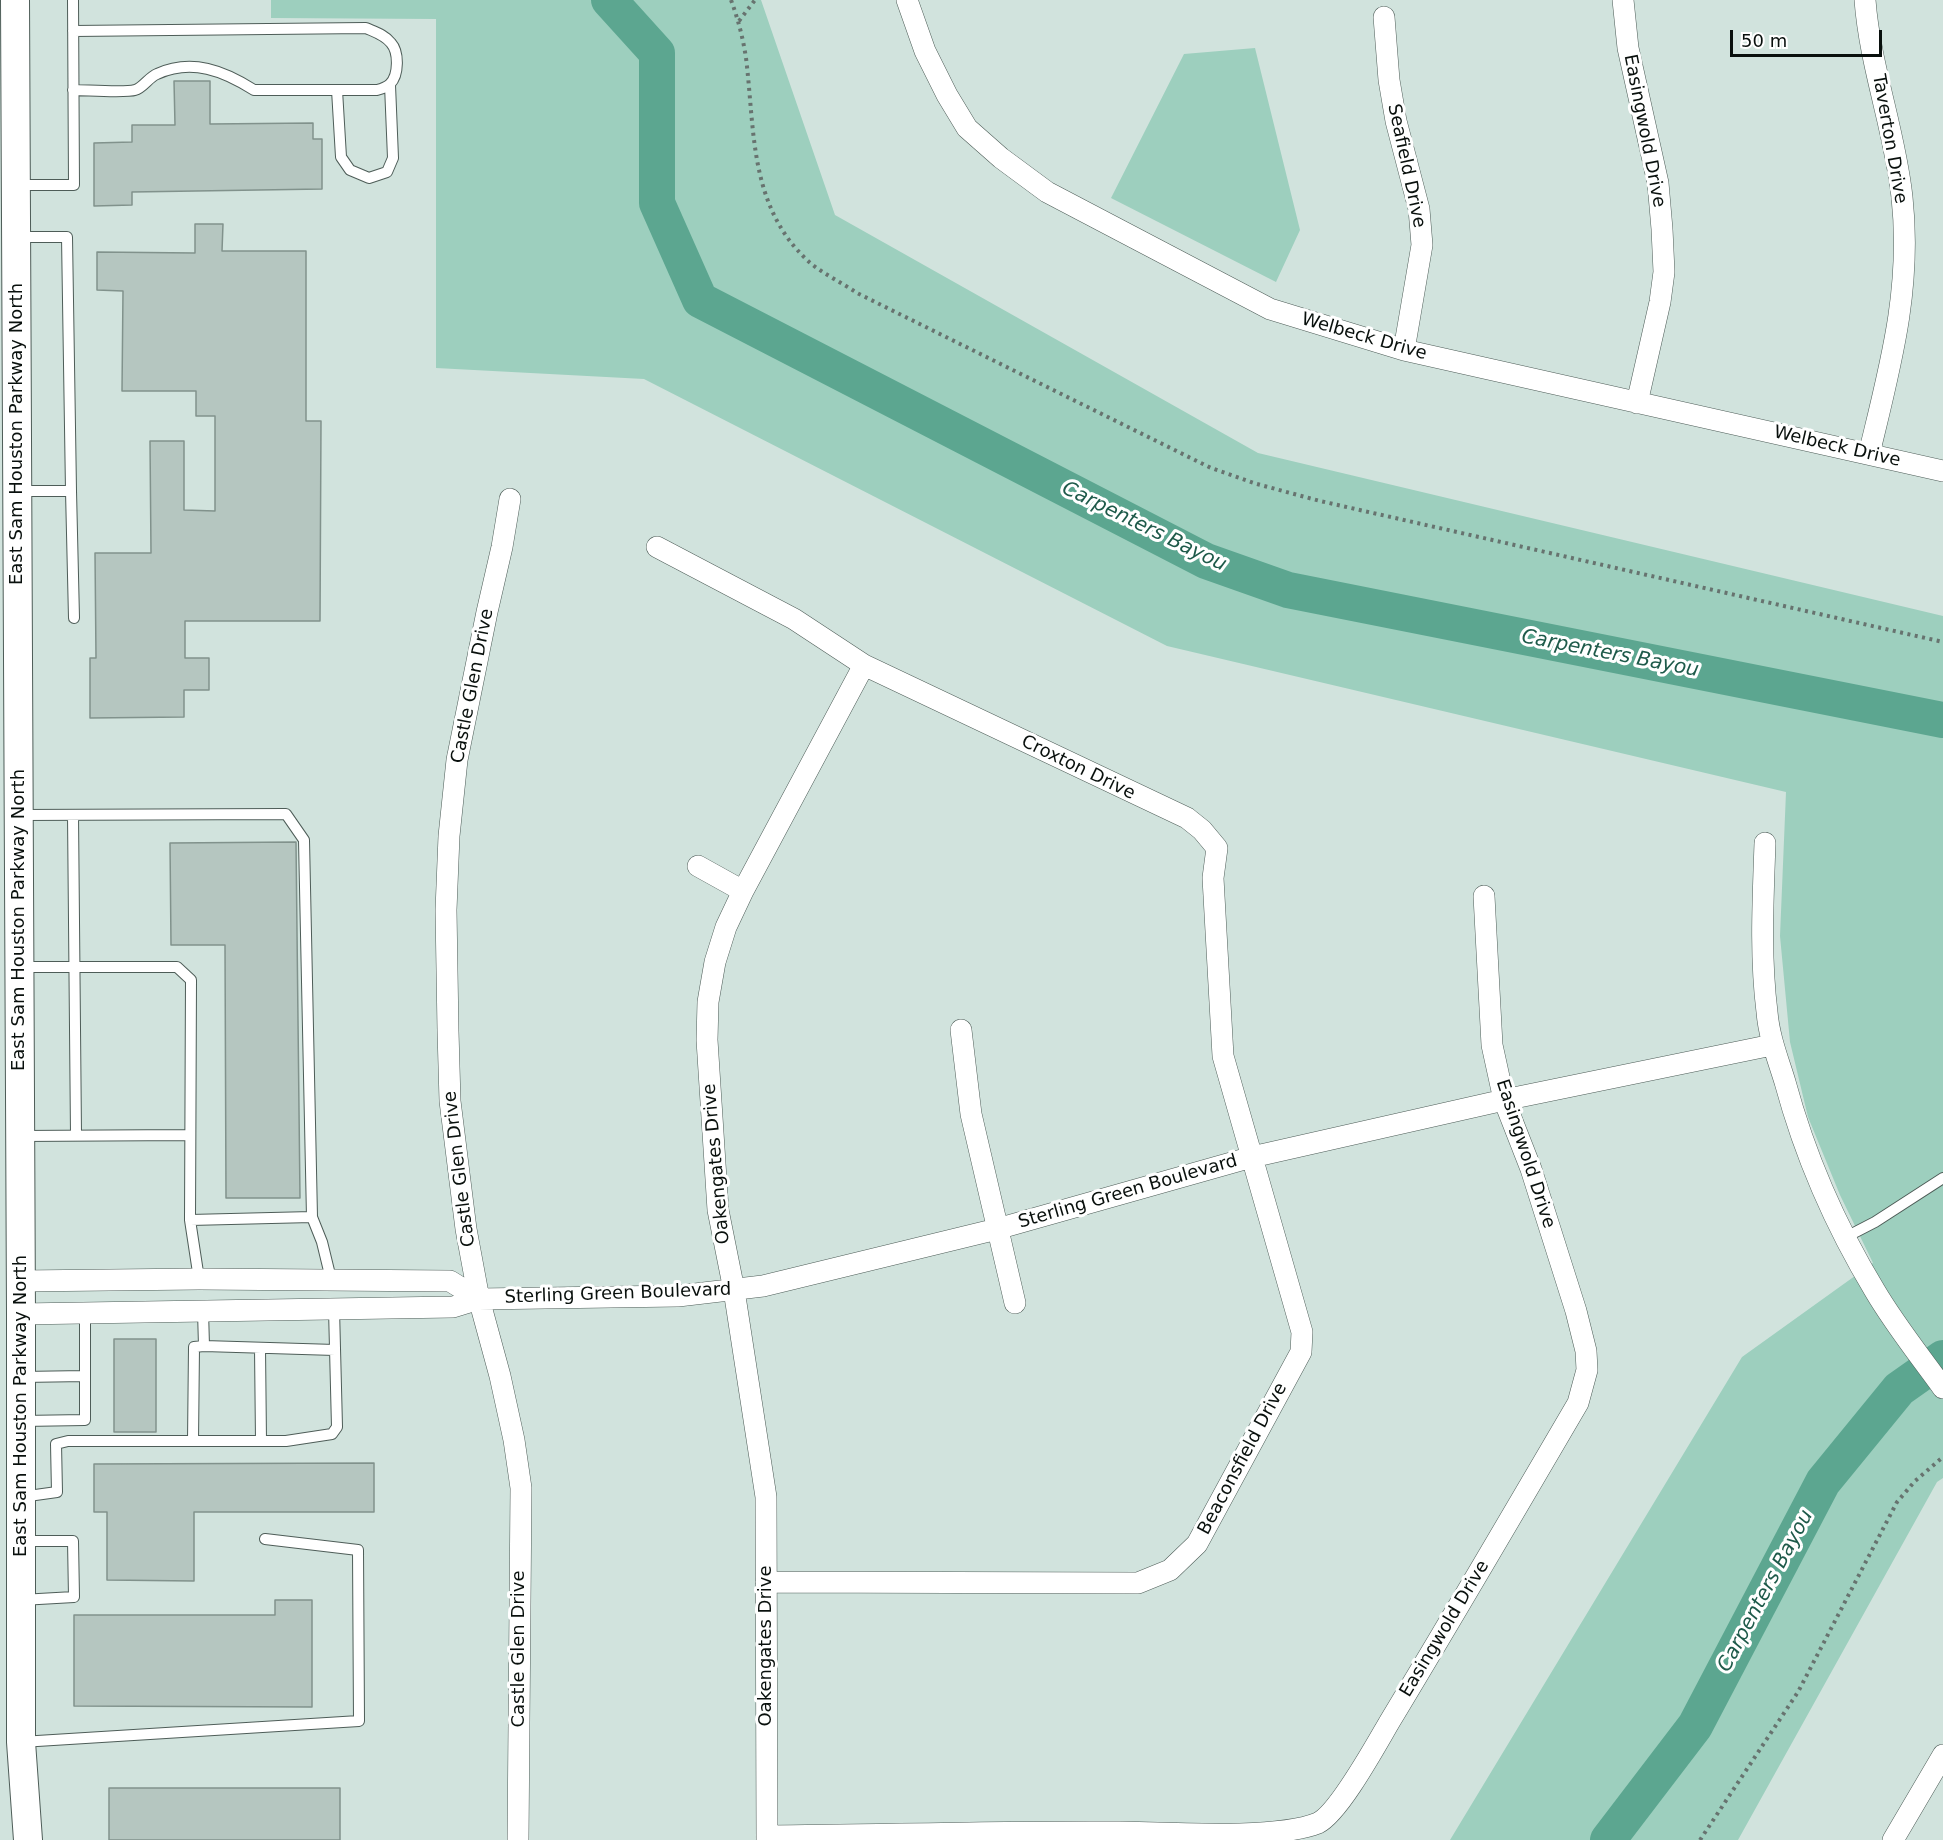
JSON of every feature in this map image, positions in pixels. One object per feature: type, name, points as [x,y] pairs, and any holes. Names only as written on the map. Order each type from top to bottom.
[{"type":"main road","name":"East Sam Houston Parkway North","points":[[15,0],[21,1742],[28,1840]]},
{"type":"street","name":"Welbeck Drive","points":[[907,0],[925,51],[947,95],[967,128],[1001,158],[1047,192],[1270,309],[1404,350],[1943,471]]},
{"type":"street","name":"Easingwold Drive","points":[[1623,0],[1628,48],[1658,183],[1663,239],[1664,272],[1660,302],[1637,403]]},
{"type":"street","name":"Taverton Drive","points":[[1865,0],[1867,24],[1896,153],[1905,246],[1903,294],[1896,344],[1869,454]]},
{"type":"street","name":"Seafield Drive","points":[[1384,17],[1389,80],[1396,121],[1419,209],[1422,245],[1404,350]]},
{"type":"street","name":"Castle Glen Drive","points":[[510,499],[457,760],[449,836],[447,889],[450,1101],[466,1229],[479,1299],[500,1376],[514,1440],[521,1488],[518,1840]]},
{"type":"street","name":"Croxton Drive","points":[[657,547],[794,619],[864,665],[1187,819],[1202,830],[1217,848],[1213,878],[1223,1056],[1252,1157]]},
{"type":"street","name":"Oakengates Drive","points":[[767,1838],[766,1497],[734,1290],[718,1210],[707,1040],[708,1002],[715,962],[726,927],[864,665]]},
{"type":"street","points":[[1765,843],[1762,951],[1767,1014],[1772,1045],[1803,1141],[1817,1179],[1844,1238],[1876,1293],[1943,1388]]},
{"type":"street","points":[[698,866],[743,891]]},
{"type":"street","name":"Easingwold Drive","points":[[767,1838],[1118,1832],[1245,1835],[1294,1832],[1320,1823],[1333,1810],[1359,1773],[1434,1649],[1578,1403],[1587,1370],[1586,1351],[1576,1311],[1531,1169],[1504,1100],[1492,1045],[1484,896]]},
{"type":"street","points":[[961,1030],[970,1114],[1015,1303]]},
{"type":"street","name":"Sterling Green Boulevard","points":[[21,1314],[453,1307],[479,1299],[678,1296],[763,1286],[997,1229],[1252,1157],[1504,1100],[1772,1045]]},
{"type":"street","name":"Beaconsfield Drive","points":[[766,1582],[1138,1583],[1170,1570],[1197,1545],[1301,1352],[1302,1332],[1252,1157]]},
{"type":"street","name":"Sterling Green Boulevard","points":[[21,1281],[331,1279],[450,1281],[479,1299]]},
{"type":"street","points":[[331,1279],[334,1309]]},
{"type":"street","points":[[1893,1840],[1943,1755]]},
{"type":"lane","points":[[15,185],[74,185],[73,0]]},
{"type":"lane","points":[[73,31],[366,28],[379,33],[393,44],[397,60],[396,73],[390,85],[393,158],[387,172],[369,178],[350,170],[341,157],[337,90]]},
{"type":"lane","points":[[73,90],[135,90],[155,74],[177,66],[209,68],[240,81],[254,90],[377,90],[390,85]]},
{"type":"lane","points":[[16,237],[67,237],[74,618]]},
{"type":"lane","points":[[17,491],[71,491]]},
{"type":"lane","points":[[18,815],[286,814],[304,840],[312,1217],[322,1242],[331,1279]]},
{"type":"lane","points":[[73,815],[76,1135]]},
{"type":"lane","points":[[19,967],[177,967],[191,980],[190,1220],[199,1279]]},
{"type":"lane","points":[[20,1136],[190,1135]]},
{"type":"lane","points":[[1844,1238],[1875,1222],[1943,1178]]},
{"type":"lane","points":[[190,1220],[312,1217]]},
{"type":"lane","points":[[21,1497],[57,1492],[56,1444],[68,1441],[286,1441],[332,1434],[337,1427],[334,1309]]},
{"type":"lane","points":[[203,1311],[204,1346]]},
{"type":"lane","points":[[21,1421],[85,1420],[85,1313]]},
{"type":"lane","points":[[193,1441],[194,1347],[335,1350]]},
{"type":"lane","points":[[260,1348],[261,1441]]},
{"type":"lane","points":[[21,1377],[85,1376]]},
{"type":"lane","points":[[21,1742],[359,1721],[358,1550],[265,1539]]},
{"type":"lane","points":[[21,1541],[73,1541],[74,1597],[21,1600]]},
{"type":"path","points":[[731,0],[746,56],[756,159],[763,189],[775,218],[790,241],[809,261],[857,293],[1211,468],[1257,484],[1331,503],[1943,642]]},
{"type":"path","points":[[738,21],[755,0]]},
{"type":"path","points":[[1700,1840],[1798,1692],[1897,1502],[1915,1481],[1943,1457]]},
{"type":"green space","points":[[271,0],[761,0],[835,215],[1258,453],[1943,616],[1943,1478],[1937,1482],[1738,1840],[1450,1840],[1742,1357],[1873,1263],[1840,1195],[1808,1117],[1790,1042],[1780,936],[1786,792],[1167,646],[644,379],[436,368],[436,19],[271,18]]},
{"type":"green space","points":[[1255,48],[1300,230],[1276,282],[1111,198],[1184,54]]},
{"type":"building","points":[[174,81],[210,81],[210,124],[313,123],[313,139],[322,139],[322,189],[132,192],[132,205],[94,206],[94,143],[132,142],[132,125],[175,125]]},
{"type":"building","points":[[195,224],[223,224],[222,251],[306,251],[306,421],[321,421],[320,621],[185,621],[185,658],[209,658],[209,690],[184,690],[184,717],[90,718],[90,658],[96,658],[95,553],[151,553],[150,441],[184,441],[184,510],[215,511],[215,416],[196,416],[196,391],[122,391],[123,291],[97,290],[97,252],[195,253]]},
{"type":"building","points":[[296,842],[300,1198],[226,1198],[225,945],[171,945],[170,843]]},
{"type":"building","points":[[114,1339],[156,1339],[156,1432],[114,1432]]},
{"type":"building","points":[[374,1463],[374,1512],[194,1512],[194,1581],[107,1580],[107,1512],[94,1512],[94,1464]]},
{"type":"building","points":[[275,1600],[312,1600],[312,1707],[74,1706],[74,1615],[275,1615]]},
{"type":"building","points":[[109,1788],[340,1788],[340,1840],[109,1840]]},
{"type":"waterway","name":"Carpenters Bayou","points":[[609,0],[657,53],[657,203],[700,300],[1206,561],[1288,590],[1943,720]]},
{"type":"waterway","name":"Carpenters Bayou","points":[[1608,1840],[1695,1726],[1823,1482],[1899,1389],[1943,1358]]}]
